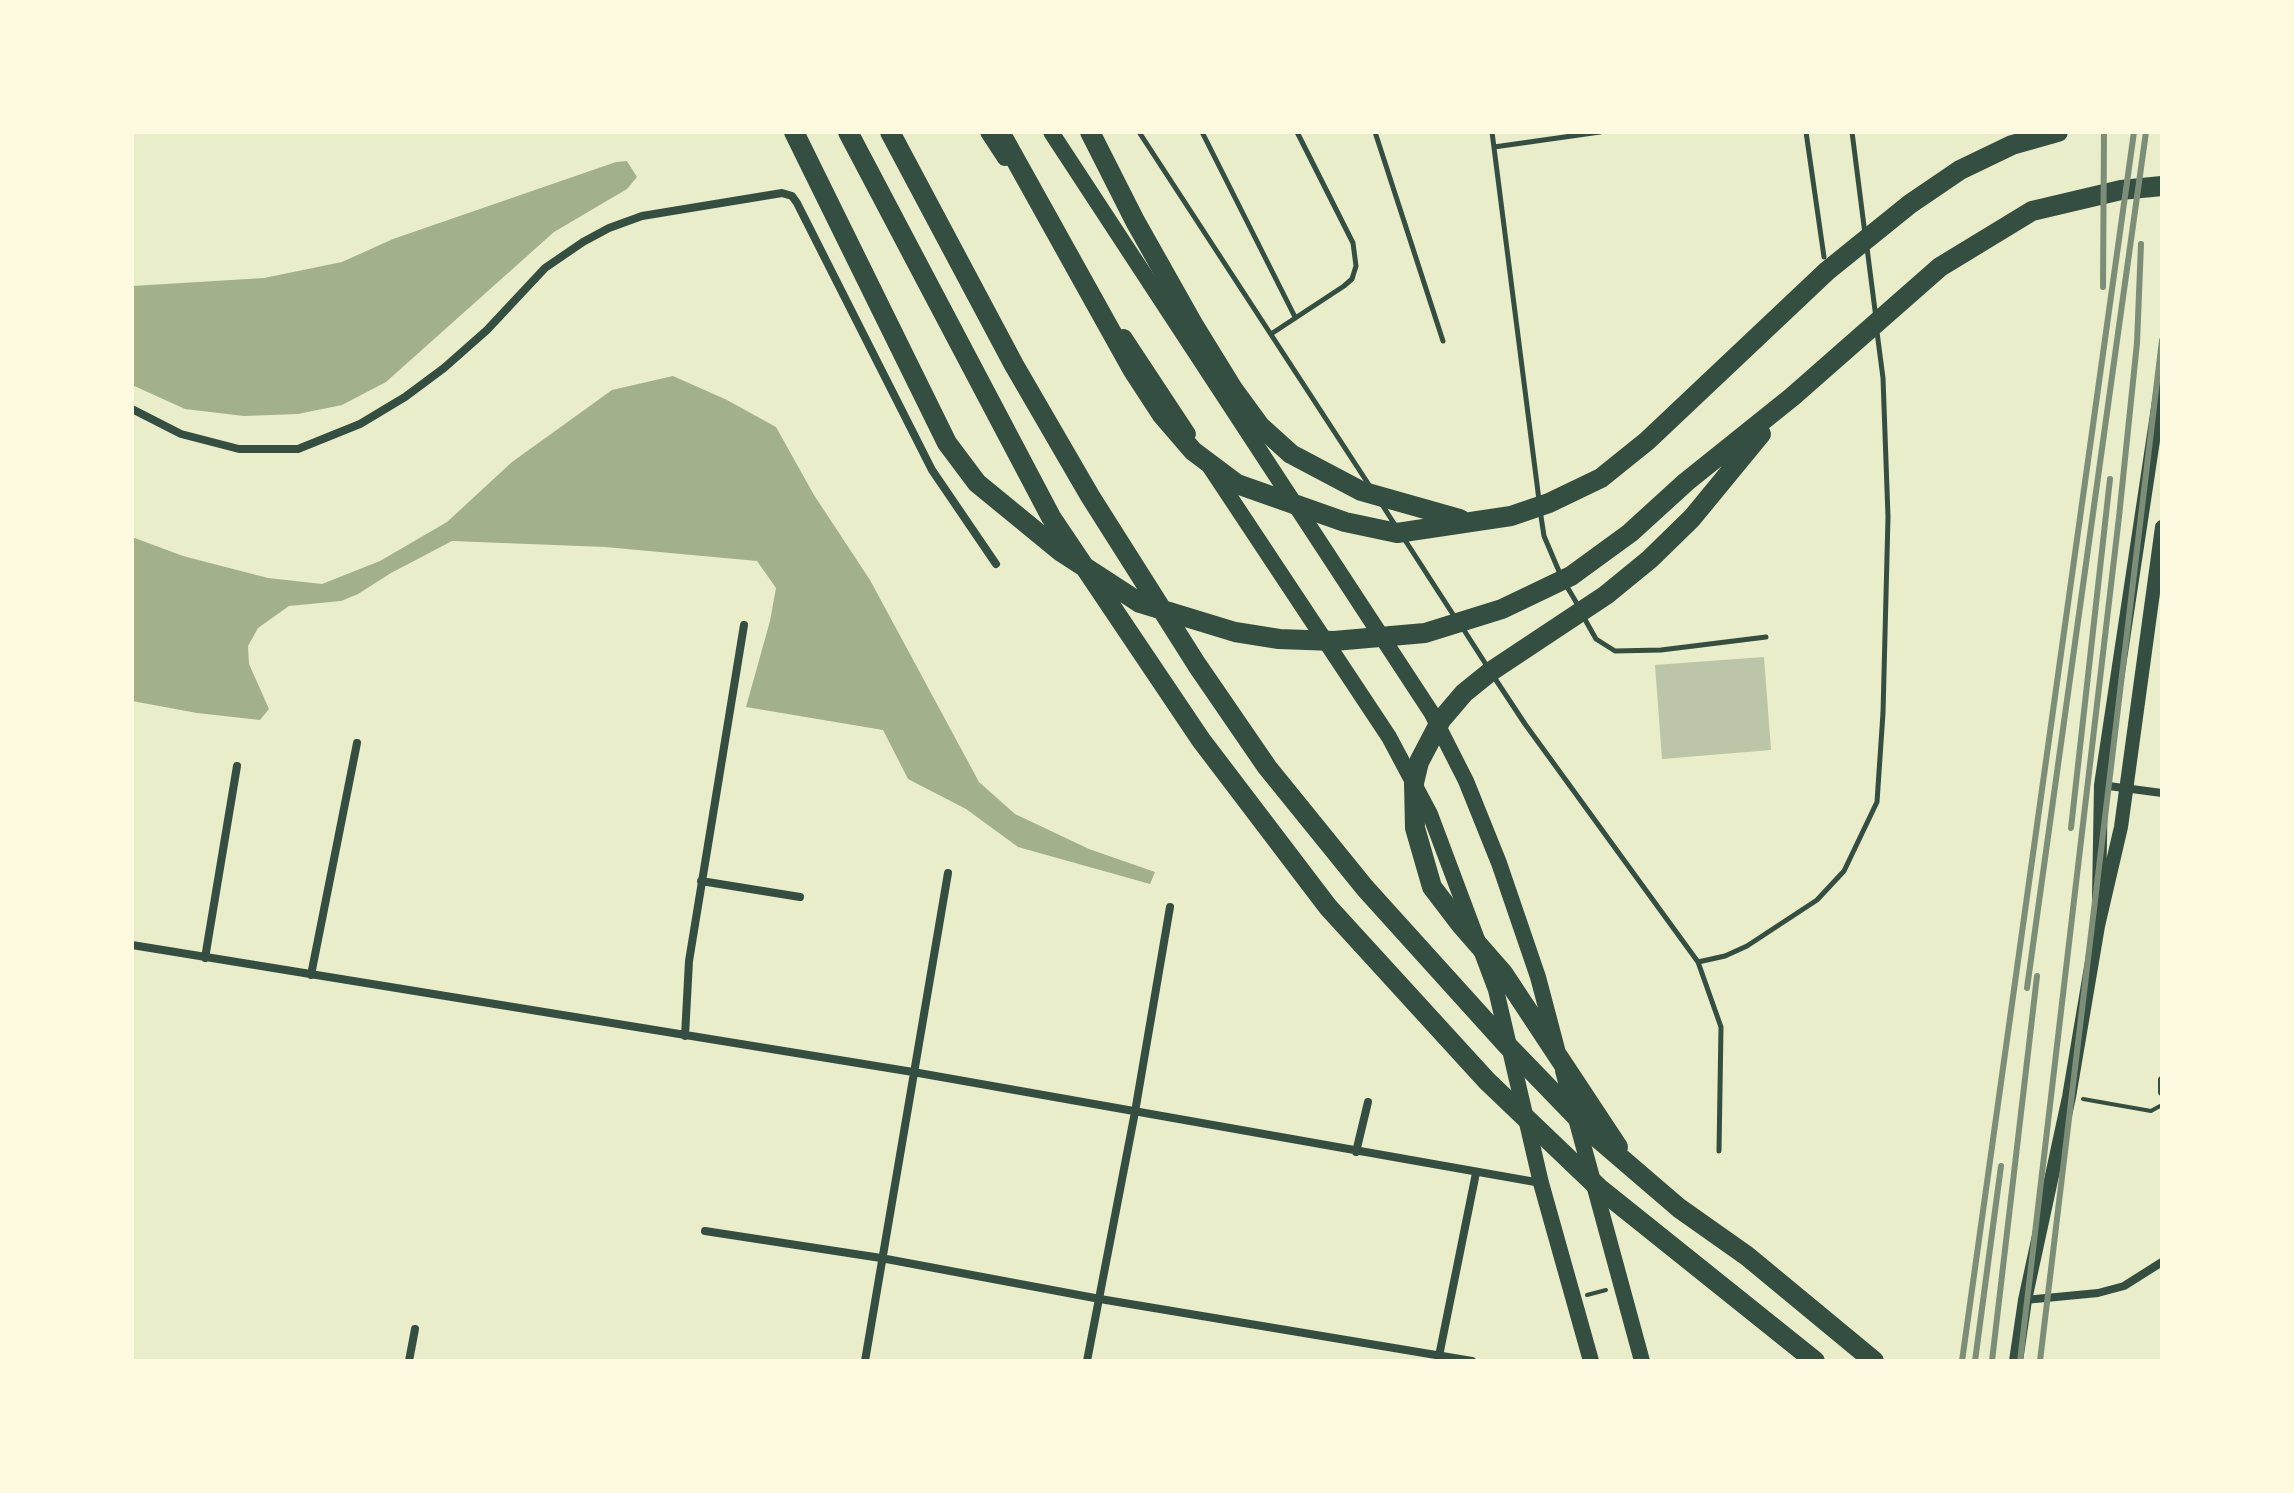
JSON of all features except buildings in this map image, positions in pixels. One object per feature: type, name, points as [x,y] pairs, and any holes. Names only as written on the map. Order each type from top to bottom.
[{"type":"highway","points":[[794,132],[947,443],[977,483],[1060,551],[1140,603],[1235,632],[1279,639],[1349,640],[1425,633],[1502,609],[1571,576],[1792,397],[1940,267],[2032,211],[2121,190],[2162,186]]},
{"type":"highway","points":[[848,132],[1051,517],[1201,740],[1328,907],[1487,1081],[1599,1188],[1815,1361]]},
{"type":"highway","points":[[890,132],[1014,365],[1090,496],[1197,665],[1267,767],[1365,888],[1506,1044],[1594,1135],[1679,1208],[1747,1256],[1874,1361]]},
{"type":"highway","points":[[1000,132],[1132,369],[1162,415],[1193,451],[1237,484],[1345,522],[1397,533],[1511,516],[1549,503],[1601,478],[1647,441],[1827,271],[1910,204],[1960,170],[2012,145],[2058,132]]},
{"type":"highway","points":[[1090,132],[1135,221],[1193,324],[1260,426],[1291,454],[1361,491],[1468,521]]},
{"type":"highway","points":[[1627,1162],[1503,973],[1432,887],[1415,828],[1414,783],[1419,762],[1441,720],[1464,693],[1490,672],[1606,595],[1650,559],[1692,518],[1792,397]]},
{"type":"main road","points":[[988,132],[1389,737],[1430,814],[1496,990],[1541,1183],[1591,1361]]},
{"type":"main road","points":[[1051,132],[1431,712],[1466,781],[1499,863],[1538,977],[1642,1361]]},
{"type":"street","points":[[132,409],[181,434],[239,449],[298,449],[360,424],[405,397],[487,330],[545,268],[596,235],[642,216],[782,193],[792,196],[797,203],[927,460],[996,564]]},
{"type":"street","points":[[2098,926],[2101,785],[2162,381]]},
{"type":"street","points":[[2016,1361],[2025,1300],[2069,1097],[2098,926],[2121,827],[2162,527]]},
{"type":"street","points":[[685,1036],[689,961],[744,625]]},
{"type":"street","points":[[311,975],[357,743]]},
{"type":"street","points":[[205,958],[237,766]]},
{"type":"street","points":[[2101,785],[2162,793]]},
{"type":"street","points":[[865,1361],[948,873]]},
{"type":"street","points":[[701,881],[800,897]]},
{"type":"street","points":[[1087,1361],[1135,1112],[1170,907]]},
{"type":"street","points":[[132,945],[913,1072],[1541,1183]]},
{"type":"street","points":[[2162,1080],[2162,1092]]},
{"type":"street","points":[[1356,1152],[1368,1102]]},
{"type":"street","points":[[1439,1358],[1476,1173]]},
{"type":"street","points":[[705,1231],[881,1258],[1100,1299],[1439,1358],[1472,1361]]},
{"type":"street","points":[[2025,1300],[2098,1293],[2124,1286],[2162,1262]]},
{"type":"street","points":[[409,1361],[415,1329]]},
{"type":"lane","points":[[1139,132],[1525,724],[1698,962],[1721,1027],[1719,1151]]},
{"type":"lane","points":[[1202,132],[1295,317]]},
{"type":"lane","points":[[1271,334],[1352,279],[1356,266],[1353,243],[1297,132]]},
{"type":"lane","points":[[1375,132],[1443,341]]},
{"type":"lane","points":[[1492,132],[1544,536],[1550,555],[1596,639],[1615,651],[1661,650],[1766,637]]},
{"type":"lane","points":[[1494,147],[1600,132]]},
{"type":"lane","points":[[1806,132],[1824,257]]},
{"type":"lane","points":[[1698,962],[1725,956],[1747,946],[1817,900],[1844,871],[1877,802],[1883,713],[1888,517],[1883,378],[1852,132]]},
{"type":"path","points":[[2069,1097],[2151,1111],[2162,1105]]},
{"type":"path","points":[[1583,1296],[1611,1288]]},
{"type":"shaded area","points":[[627,161],[637,177],[627,189],[554,232],[386,382],[342,405],[298,414],[244,416],[185,409],[132,385],[132,286],[264,278],[342,262],[393,239],[616,162]]},
{"type":"shaded area","points":[[673,376],[727,400],[776,427],[814,495],[870,580],[979,782],[1015,814],[1089,849],[1155,872],[1150,884],[1018,847],[966,809],[908,779],[883,730],[746,707],[776,588],[757,561],[605,547],[452,541],[358,594],[341,601],[289,606],[258,628],[248,646],[249,664],[269,709],[260,720],[132,701],[132,537],[183,556],[268,578],[322,584],[380,561],[447,522],[512,462],[612,390]]},
{"type":"railway","points":[[2103,287],[2104,132]]},
{"type":"railway","points":[[1962,1361],[2134,132]]},
{"type":"railway","points":[[2027,988],[2146,132]]},
{"type":"railway","points":[[2020,1361],[2119,517],[2137,343],[2141,244]]},
{"type":"railway","points":[[2040,1361],[2162,340]]},
{"type":"railway","points":[[2071,828],[2110,479]]},
{"type":"railway","points":[[1992,1361],[2037,976]]},
{"type":"railway","points":[[1975,1361],[2001,1166]]}]
